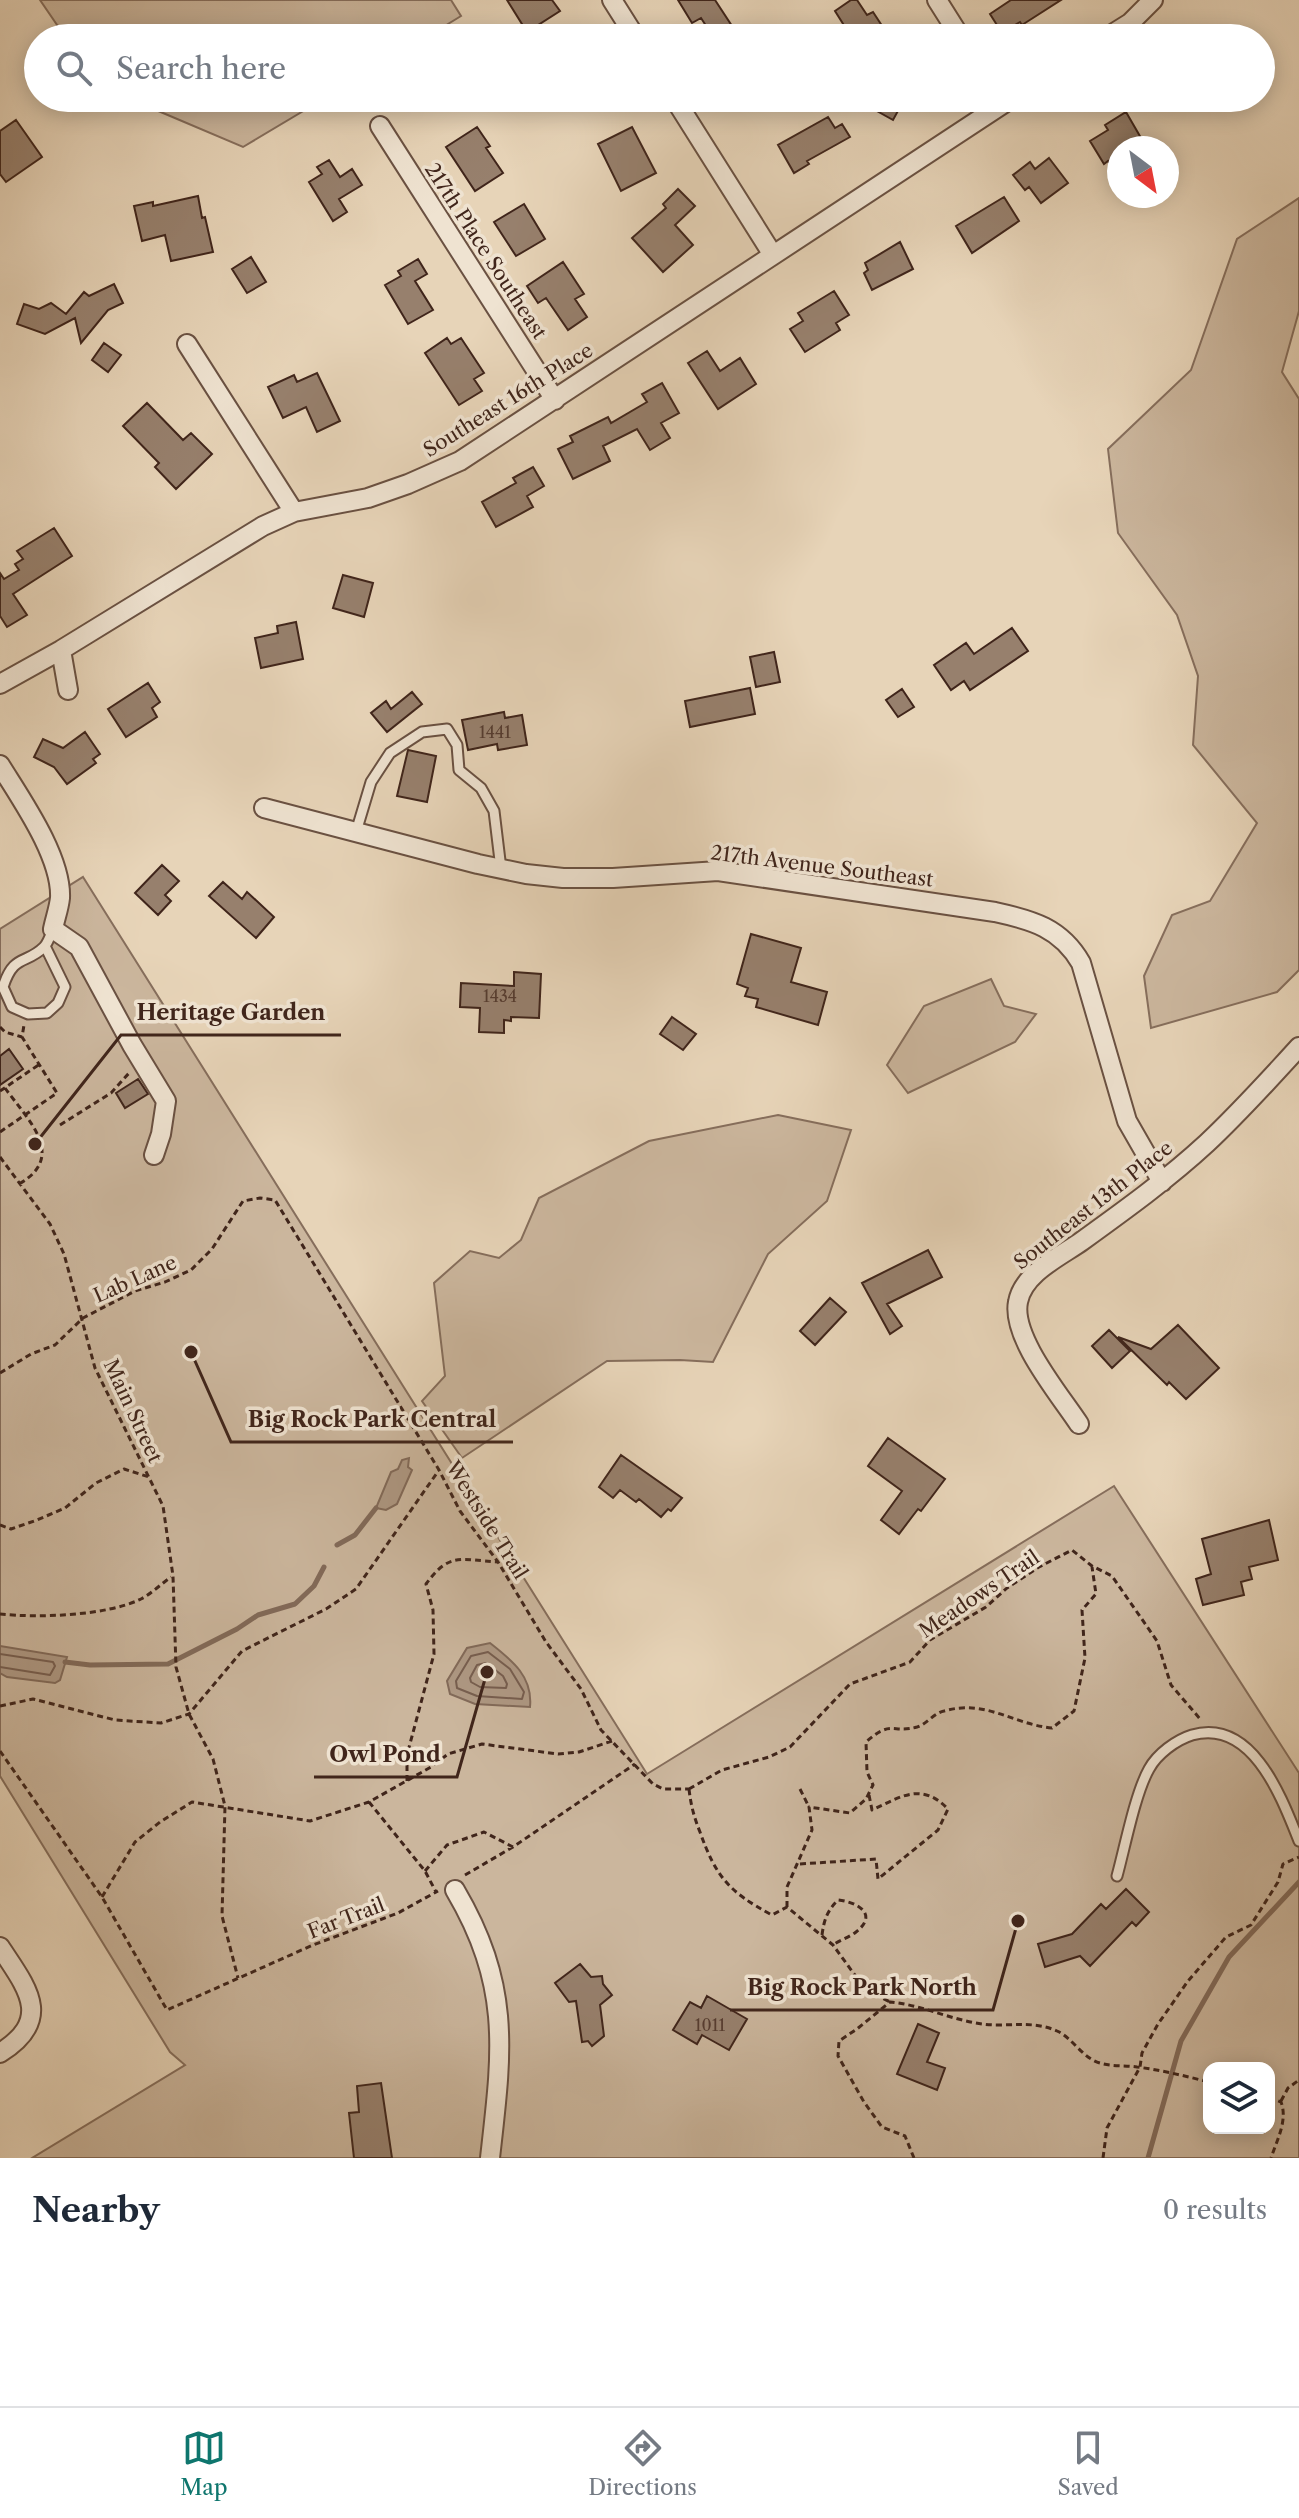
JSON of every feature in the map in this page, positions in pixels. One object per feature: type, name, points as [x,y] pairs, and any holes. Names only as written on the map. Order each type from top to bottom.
[{"type":"street","points":[[612,0],[627,24]]},
{"type":"street","points":[[937,0],[952,24]]},
{"type":"street","points":[[1128,24],[1153,0]]},
{"type":"street","points":[[683,112],[773,255]]},
{"type":"street","name":"Southeast 16th Place","points":[[0,684],[263,526],[294,512],[368,498],[460,461],[986,112]]},
{"type":"street","name":"217th Place Southeast","points":[[380,126],[555,400]]},
{"type":"street","points":[[187,344],[294,512]]},
{"type":"street","points":[[61,650],[68,690]]},
{"type":"street","points":[[0,765],[43,837],[50,857],[60,896],[53,929],[79,947],[166,1101],[154,1155]]},
{"type":"street","name":"217th Avenue Southeast","points":[[264,808],[501,869],[563,878],[718,871],[1031,920],[1063,939],[1081,963],[1127,1121],[1162,1182]]},
{"type":"street","name":"Southeast 13th Place","points":[[1079,1424],[1023,1338],[1017,1303],[1023,1288],[1036,1273],[1162,1182],[1206,1144],[1299,1047]]},
{"type":"street","points":[[455,1884],[474,1922],[494,1982],[499,2015],[501,2057],[490,2158]]},
{"type":"street","points":[[0,1947],[30,1996],[31,2019],[17,2043],[0,2053]]},
{"type":"lane","points":[[356,832],[371,782],[390,753],[422,732],[447,729],[457,745],[459,770],[481,788],[494,811],[501,869]]},
{"type":"lane","points":[[45,946],[65,987],[58,1003],[47,1013],[28,1014],[12,1007],[3,987],[7,974],[17,963],[45,946],[53,929]]},
{"type":"lane","points":[[1117,1876],[1150,1767],[1178,1739],[1208,1731],[1233,1736],[1253,1755],[1280,1794],[1299,1841]]},
{"type":"path","points":[[22,1037],[28,1014]]},
{"type":"path","points":[[0,1027],[5,1032],[22,1037],[57,1093],[0,1132]]},
{"type":"path","points":[[60,1125],[111,1093],[141,1060]]},
{"type":"path","points":[[0,1091],[40,1064]]},
{"type":"path","points":[[5,1088],[42,1142],[42,1161],[29,1178],[19,1184]]},
{"type":"path","name":"Main Street","points":[[0,1157],[55,1234],[68,1265],[95,1368],[163,1506],[173,1576],[176,1667],[189,1714],[213,1759],[225,1806],[222,1916],[238,1978]]},
{"type":"path","name":"Lab Lane","points":[[0,1373],[31,1354],[55,1345],[83,1318],[135,1291],[191,1270],[212,1249],[243,1201],[260,1198]]},
{"type":"path","name":"Westside Trail","points":[[260,1198],[275,1200],[439,1470],[460,1511],[498,1562],[546,1642],[581,1689],[601,1730],[653,1784],[663,1789],[689,1789]]},
{"type":"path","points":[[0,1525],[11,1529],[65,1508],[96,1483],[124,1469],[149,1477]]},
{"type":"path","points":[[0,1706],[33,1699],[115,1720],[161,1723],[189,1714],[242,1651],[326,1609],[356,1589],[439,1470]]},
{"type":"path","name":"Meadows Trail","points":[[689,1789],[722,1770],[769,1757],[790,1747],[850,1684],[910,1662],[930,1640],[986,1607],[1007,1588],[1039,1567],[1072,1550],[1092,1566],[1112,1576],[1157,1641],[1171,1685],[1203,1723]]},
{"type":"path","points":[[407,1781],[407,1755],[434,1654],[433,1610],[426,1584],[438,1567],[450,1560],[498,1562]]},
{"type":"path","points":[[809,1807],[850,1813],[869,1793],[873,1785],[867,1772],[866,1742],[881,1729],[919,1727],[940,1711],[970,1706],[990,1709],[1033,1726],[1052,1728],[1074,1711],[1085,1658],[1082,1610],[1096,1594],[1092,1566]]},
{"type":"path","points":[[0,1614],[65,1616],[100,1610],[140,1599],[173,1576]]},
{"type":"path","points":[[0,1751],[102,1897],[135,1842],[192,1802],[310,1821],[369,1802],[448,1754],[482,1744],[558,1754],[579,1752],[612,1741]]},
{"type":"path","name":"Far Trail","points":[[102,1897],[167,2010],[313,1945],[398,1913],[455,1884],[635,1764]]},
{"type":"path","points":[[689,1789],[691,1813],[706,1854],[727,1884],[772,1915],[787,1907]]},
{"type":"path","points":[[787,1907],[787,1887],[800,1864],[812,1830],[809,1807],[800,1789]]},
{"type":"path","points":[[800,1864],[876,1859],[878,1879],[938,1830],[948,1809],[935,1797],[919,1792],[872,1810],[869,1793]]},
{"type":"path","points":[[369,1802],[425,1871],[436,1892]]},
{"type":"path","points":[[425,1871],[447,1845],[484,1832],[513,1847]]},
{"type":"path","points":[[1103,2158],[1107,2128],[1140,2067],[1147,2043],[1188,1981],[1226,1937],[1251,1925],[1278,1882],[1283,1864],[1299,1857]]},
{"type":"path","points":[[822,1936],[826,1915],[838,1900],[857,1903],[866,1916],[859,1930],[833,1945]]},
{"type":"path","points":[[787,1907],[833,1945],[865,1989],[890,2002],[913,2004],[966,2021],[996,2026],[1017,2023],[1042,2025],[1061,2032],[1079,2051],[1099,2063],[1140,2067],[1203,2080]]},
{"type":"path","points":[[890,2002],[839,2041],[838,2056],[882,2127],[905,2136],[914,2158]]},
{"type":"path","points":[[1271,2158],[1283,2119],[1281,2102],[1288,2088],[1299,2080]]},
{"type":"path","points":[[1275,2100],[1281,2102]]},
{"type":"shaded area","points":[[40,0],[451,0],[461,16],[448,24],[56,24]]},
{"type":"shaded area","points":[[161,112],[302,112],[243,147]]},
{"type":"shaded area","points":[[1299,198],[1299,311],[1282,372],[1299,399],[1299,970],[1277,992],[1151,1028],[1144,976],[1172,915],[1210,901],[1257,823],[1193,745],[1198,676],[1177,615],[1118,533],[1108,449],[1191,370],[1237,239]]},
{"type":"shaded area","points":[[83,877],[647,1774],[1114,1486],[1299,1773],[1299,2158],[32,2158],[185,2065],[170,2052],[0,1776],[0,929]]},
{"type":"shaded area","points":[[991,979],[1004,1006],[1036,1014],[1015,1042],[908,1093],[887,1065],[924,1006]]},
{"type":"shaded area","points":[[778,1115],[851,1130],[827,1201],[768,1254],[713,1362],[607,1361],[462,1458],[422,1401],[445,1376],[434,1283],[470,1251],[499,1258],[521,1240],[539,1198],[649,1141]]},
{"type":"water","points":[[409,1458],[408,1467],[412,1470],[397,1504],[386,1510],[376,1508],[391,1472],[398,1469],[402,1460]]},
{"type":"water","points":[[490,1643],[514,1663],[525,1678],[530,1707],[475,1704],[450,1694],[447,1681],[467,1648]]},
{"type":"water","points":[[0,1646],[67,1657],[60,1680],[55,1683],[7,1677],[0,1673]]},
{"type":"building","points":[[507,0],[552,0],[560,11],[540,24],[522,24]]},
{"type":"building","points":[[678,0],[715,0],[731,24],[705,24],[701,18],[692,23]]},
{"type":"building","points":[[851,0],[857,0],[867,15],[873,12],[881,24],[843,24],[835,11]]},
{"type":"building","points":[[1011,0],[1061,0],[1024,24],[996,24],[990,14]]},
{"type":"building","points":[[879,112],[897,112],[893,120]]},
{"type":"building","points":[[1126,112],[1140,136],[1107,136],[1107,162],[1104,164],[1090,141],[1108,130],[1105,125]]},
{"type":"building","points":[[828,117],[835,128],[842,124],[850,137],[807,161],[809,164],[794,173],[778,145]]},
{"type":"building","points":[[16,120],[42,157],[6,182],[0,174],[0,131]]},
{"type":"building","points":[[477,127],[490,146],[486,148],[503,173],[475,191],[446,147]]},
{"type":"building","points":[[632,127],[656,173],[621,191],[598,144]]},
{"type":"building","points":[[1049,158],[1068,183],[1041,203],[1029,187],[1025,190],[1013,175],[1030,162],[1035,169]]},
{"type":"building","points":[[329,160],[340,177],[352,169],[362,185],[339,199],[347,212],[333,221],[309,182],[322,174],[317,167]]},
{"type":"building","points":[[678,189],[695,206],[675,225],[693,245],[663,272],[632,238],[666,208],[663,204]]},
{"type":"building","points":[[198,196],[213,252],[171,261],[165,235],[142,241],[134,206],[153,202],[153,206]]},
{"type":"building","points":[[1004,197],[1019,221],[972,253],[956,226]]},
{"type":"building","points":[[524,204],[545,239],[516,256],[494,222]]},
{"type":"building","points":[[900,242],[913,269],[872,290],[864,273],[868,270],[865,263]]},
{"type":"building","points":[[251,257],[266,282],[247,293],[232,269]]},
{"type":"building","points":[[418,259],[427,274],[415,281],[433,310],[408,324],[385,285],[401,276],[398,271]]},
{"type":"building","points":[[563,262],[584,294],[575,299],[587,317],[568,330],[546,298],[538,303],[527,286]]},
{"type":"building","points":[[114,284],[123,303],[108,310],[81,343],[75,318],[45,334],[17,324],[24,304],[39,309],[51,303],[66,314],[84,292],[89,296]]},
{"type":"building","points":[[834,291],[849,315],[836,323],[840,330],[805,352],[790,329],[803,321],[798,313]]},
{"type":"building","points":[[447,338],[451,344],[461,338],[484,373],[474,379],[482,391],[459,405],[425,353]]},
{"type":"building","points":[[104,343],[121,355],[108,372],[92,360]]},
{"type":"building","points":[[707,351],[720,371],[740,358],[756,384],[718,409],[688,363]]},
{"type":"building","points":[[317,373],[340,421],[317,432],[306,407],[283,418],[268,387],[294,375],[297,382]]},
{"type":"building","points":[[662,383],[679,413],[661,423],[670,438],[650,450],[637,429],[603,446],[610,461],[573,479],[558,449],[573,442],[570,436],[608,417],[611,423],[647,402],[642,394]]},
{"type":"building","points":[[147,403],[183,440],[191,433],[212,454],[176,489],[155,467],[159,463],[123,426]]},
{"type":"building","points":[[533,467],[544,486],[527,496],[533,507],[496,527],[482,502],[516,483],[513,478]]},
{"type":"building","points":[[54,528],[72,556],[13,594],[27,615],[7,627],[0,616],[0,573],[4,579],[19,570],[15,564],[23,559],[17,551]]},
{"type":"building","points":[[343,575],[373,583],[364,617],[333,608]]},
{"type":"building","points":[[296,622],[303,659],[261,668],[255,638],[278,633],[277,626]]},
{"type":"building","points":[[1012,628],[1028,651],[970,690],[964,681],[951,690],[934,665],[966,643],[974,654]]},
{"type":"building","points":[[774,652],[780,682],[756,687],[750,657]]},
{"type":"building","points":[[148,683],[160,702],[152,708],[157,717],[126,737],[108,709]]},
{"type":"building","points":[[750,688],[755,714],[690,727],[685,701]]},
{"type":"building","points":[[902,689],[914,707],[898,717],[886,700]]},
{"type":"building","points":[[412,692],[422,704],[387,732],[371,713],[386,701],[391,709]]},
{"type":"building","points":[[504,712],[505,718],[522,715],[527,745],[498,750],[497,744],[468,750],[462,720]]},
{"type":"building","points":[[85,732],[100,754],[93,759],[96,763],[67,784],[54,767],[34,757],[43,739],[63,748]]},
{"type":"building","points":[[408,750],[436,756],[427,802],[397,796]]},
{"type":"building","points":[[162,865],[179,881],[165,895],[171,901],[158,915],[135,893]]},
{"type":"building","points":[[223,882],[242,899],[247,892],[274,917],[256,938],[209,896]]},
{"type":"building","points":[[751,934],[801,948],[791,982],[827,992],[818,1025],[756,1007],[758,999],[745,996],[748,988],[737,984]]},
{"type":"building","points":[[514,972],[541,974],[539,1018],[511,1017],[511,1021],[504,1020],[504,1033],[479,1032],[480,1008],[460,1007],[461,983],[514,986]]},
{"type":"building","points":[[672,1017],[696,1034],[683,1050],[660,1034]]},
{"type":"building","points":[[9,1049],[23,1069],[0,1085],[0,1056]]},
{"type":"building","points":[[138,1079],[148,1094],[125,1108],[116,1093]]},
{"type":"building","points":[[928,1250],[942,1277],[887,1304],[902,1326],[890,1334],[862,1283]]},
{"type":"building","points":[[830,1298],[846,1312],[815,1345],[800,1331]]},
{"type":"building","points":[[1178,1325],[1219,1368],[1186,1399],[1169,1382],[1167,1385],[1118,1337],[1151,1349]]},
{"type":"building","points":[[1109,1330],[1130,1351],[1112,1368],[1092,1346]]},
{"type":"building","points":[[888,1438],[945,1479],[899,1534],[881,1520],[902,1491],[868,1466]]},
{"type":"building","points":[[621,1455],[682,1498],[671,1511],[668,1509],[661,1517],[639,1499],[636,1502],[620,1490],[613,1498],[599,1487]]},
{"type":"building","points":[[1269,1520],[1278,1560],[1249,1567],[1252,1579],[1241,1582],[1244,1595],[1203,1605],[1196,1579],[1211,1574],[1202,1539]]},
{"type":"building","points":[[1126,1889],[1149,1912],[1136,1926],[1132,1922],[1090,1966],[1080,1956],[1045,1967],[1038,1944],[1072,1934],[1101,1904],[1106,1909]]},
{"type":"building","points":[[580,1964],[591,1977],[602,1976],[603,1984],[612,1995],[600,2005],[604,2036],[592,2046],[588,2041],[582,2042],[576,2001],[569,2002],[555,1983]]},
{"type":"building","points":[[707,1996],[747,2019],[729,2050],[702,2035],[697,2044],[673,2030],[690,2002],[701,2008]]},
{"type":"building","points":[[918,2024],[939,2033],[927,2062],[945,2068],[937,2090],[897,2074]]},
{"type":"building","points":[[381,2083],[392,2158],[354,2158],[349,2113],[359,2112],[357,2086]]},
{"type":"waterway","points":[[337,1545],[355,1535],[376,1508]]},
{"type":"waterway","points":[[65,1662],[90,1665],[168,1664],[258,1615],[295,1604],[314,1586],[324,1567]]},
{"type":"waterway","points":[[1148,2158],[1181,2041],[1229,1957],[1299,1882]]},
{"type":"place","name":"Heritage Garden","points":[[35,1144]]},
{"type":"place","name":"Big Rock Park Central","points":[[191,1352]]},
{"type":"place","name":"Owl Pond","points":[[487,1672]]},
{"type":"place","name":"Big Rock Park North","points":[[1018,1921]]}]
